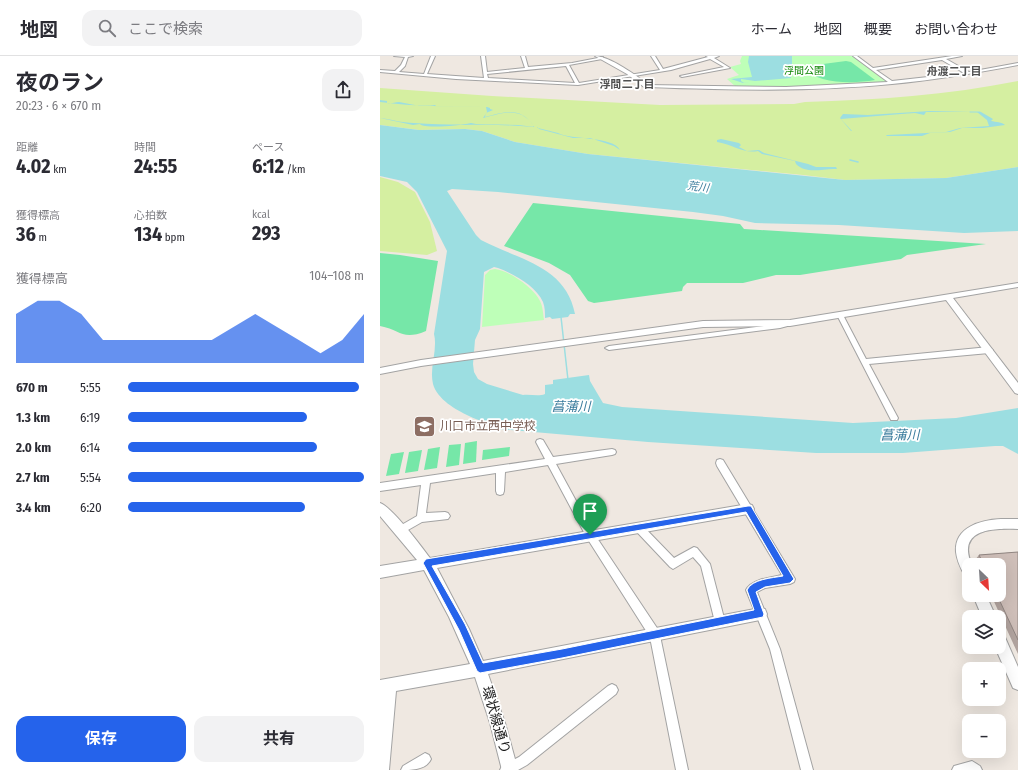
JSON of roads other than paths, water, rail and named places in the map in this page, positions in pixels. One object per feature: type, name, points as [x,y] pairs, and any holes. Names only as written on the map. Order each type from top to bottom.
[{"type":"street","points":[[380,56],[391,56]]},
{"type":"street","points":[[396,56],[411,56]]},
{"type":"street","points":[[396,72],[403,66],[407,56]]},
{"type":"street","points":[[425,75],[432,56]]},
{"type":"street","points":[[483,56],[486,79]]},
{"type":"street","points":[[524,56],[527,69]]},
{"type":"street","points":[[380,71],[578,84],[631,74],[671,69],[709,57],[717,56]]},
{"type":"street","points":[[855,56],[892,83]]},
{"type":"street","points":[[937,56],[969,74]]},
{"type":"street","points":[[872,69],[960,56]]},
{"type":"street","points":[[486,73],[567,65],[600,57],[631,74],[646,86],[763,88],[892,83],[969,74],[1018,64]]},
{"type":"street","points":[[656,57],[662,70]]},
{"type":"street","points":[[671,69],[682,76],[728,68],[709,57]]},
{"type":"street","points":[[567,65],[578,84]]},
{"type":"street","points":[[682,76],[683,87]]},
{"type":"street","points":[[609,348],[780,326],[790,323],[1017,286]]},
{"type":"street","points":[[948,297],[1018,390]]},
{"type":"street","points":[[840,315],[894,418]]},
{"type":"street","points":[[380,371],[421,363],[703,324],[790,323]]},
{"type":"street","points":[[864,362],[989,350]]},
{"type":"street","points":[[540,442],[590,535],[655,635],[682,770]]},
{"type":"street","points":[[380,487],[612,452]]},
{"type":"street","points":[[720,463],[790,579],[764,583],[751,590],[760,614],[764,618],[775,650],[807,770]]},
{"type":"street","points":[[500,469],[500,491]]},
{"type":"street","points":[[421,518],[426,480]]},
{"type":"street","name":"環状線通り","points":[[380,508],[401,530],[426,563],[458,620],[480,668],[492,702],[509,769]]},
{"type":"street","points":[[380,572],[748,509]]},
{"type":"street","points":[[401,530],[421,518],[445,516]]},
{"type":"street","points":[[964,558],[962,551],[965,538],[969,533],[978,527],[1018,524]]},
{"type":"street","points":[[638,527],[673,564],[694,551],[705,564],[720,622]]},
{"type":"street","points":[[381,770],[384,687],[760,614]]},
{"type":"street","points":[[1005,654],[1018,683]]},
{"type":"street","points":[[509,769],[523,761],[612,690]]},
{"type":"street","points":[[406,770],[425,759]]},
{"type":"street","points":[[958,770],[972,767],[976,770]]},
{"type":"water","points":[[749,56],[792,56],[792,67],[790,68],[791,78],[755,81],[741,79],[744,83],[731,79],[752,77],[748,62]]},
{"type":"water","points":[[380,100],[387,101],[387,103],[380,102]]},
{"type":"water","points":[[399,102],[416,105],[406,105],[390,103]]},
{"type":"water","points":[[486,107],[493,110],[486,113]]},
{"type":"water","points":[[930,111],[972,112],[926,112],[924,115],[915,113],[841,119],[852,131],[840,118],[843,114],[868,115]]},
{"type":"water","points":[[506,112],[517,113],[504,113],[483,118],[486,114],[485,117]]},
{"type":"water","points":[[977,112],[981,112],[993,119],[991,121],[1005,125],[983,128],[962,128],[950,132],[930,133],[922,136],[886,136],[887,135],[946,132],[960,128],[989,126],[987,120]]},
{"type":"water","points":[[380,118],[410,123],[462,125],[413,125]]},
{"type":"water","points":[[471,123],[518,125],[533,127],[462,125]]},
{"type":"water","points":[[380,125],[419,130],[465,129],[482,131],[515,142],[588,154],[845,180],[946,178],[1018,167],[1018,231],[964,233],[839,225],[755,223],[723,216],[693,212],[498,192],[452,189],[447,191],[476,235],[481,240],[539,266],[562,285],[570,298],[575,314],[570,314],[568,317],[552,319],[550,317],[545,318],[545,308],[540,296],[524,281],[494,267],[484,272],[480,329],[475,340],[473,364],[474,372],[478,379],[487,384],[523,395],[540,395],[545,394],[545,385],[553,384],[553,380],[589,375],[590,381],[603,403],[622,407],[853,423],[956,418],[1018,408],[1018,454],[1003,446],[903,453],[816,453],[648,442],[496,430],[487,423],[464,414],[438,394],[432,378],[435,346],[434,334],[447,251],[417,192],[407,182],[380,176]]},
{"type":"water","points":[[538,128],[564,135],[584,138],[573,138]]},
{"type":"water","points":[[594,139],[609,142],[620,150],[614,146]]},
{"type":"water","points":[[721,139],[739,143],[741,145],[739,147],[747,151],[742,150],[717,142],[717,140]]},
{"type":"water","points":[[759,150],[764,153],[808,164],[816,167],[836,167],[837,169],[805,169],[796,164],[795,161],[762,154],[758,151],[747,151]]},
{"type":"waterway","points":[[970,112],[980,112]]},
{"type":"waterway","points":[[850,160],[858,162]]},
{"type":"waterway","points":[[561,317],[568,380]]},
{"type":"place","name":"川口市立西中学校","points":[[424,426]]},
{"type":"district","name":"舟渡二丁目","points":[[954,71]]},
{"type":"district","name":"浮間二丁目","points":[[627,84]]},
{"type":"park label","name":"浮間公園","points":[[804,71]]},
{"type":"water label","name":"荒川","points":[[698,187]]},
{"type":"water label","name":"菖蒲川","points":[[571,406]]},
{"type":"water label","name":"菖蒲川","points":[[900,435]]}]
